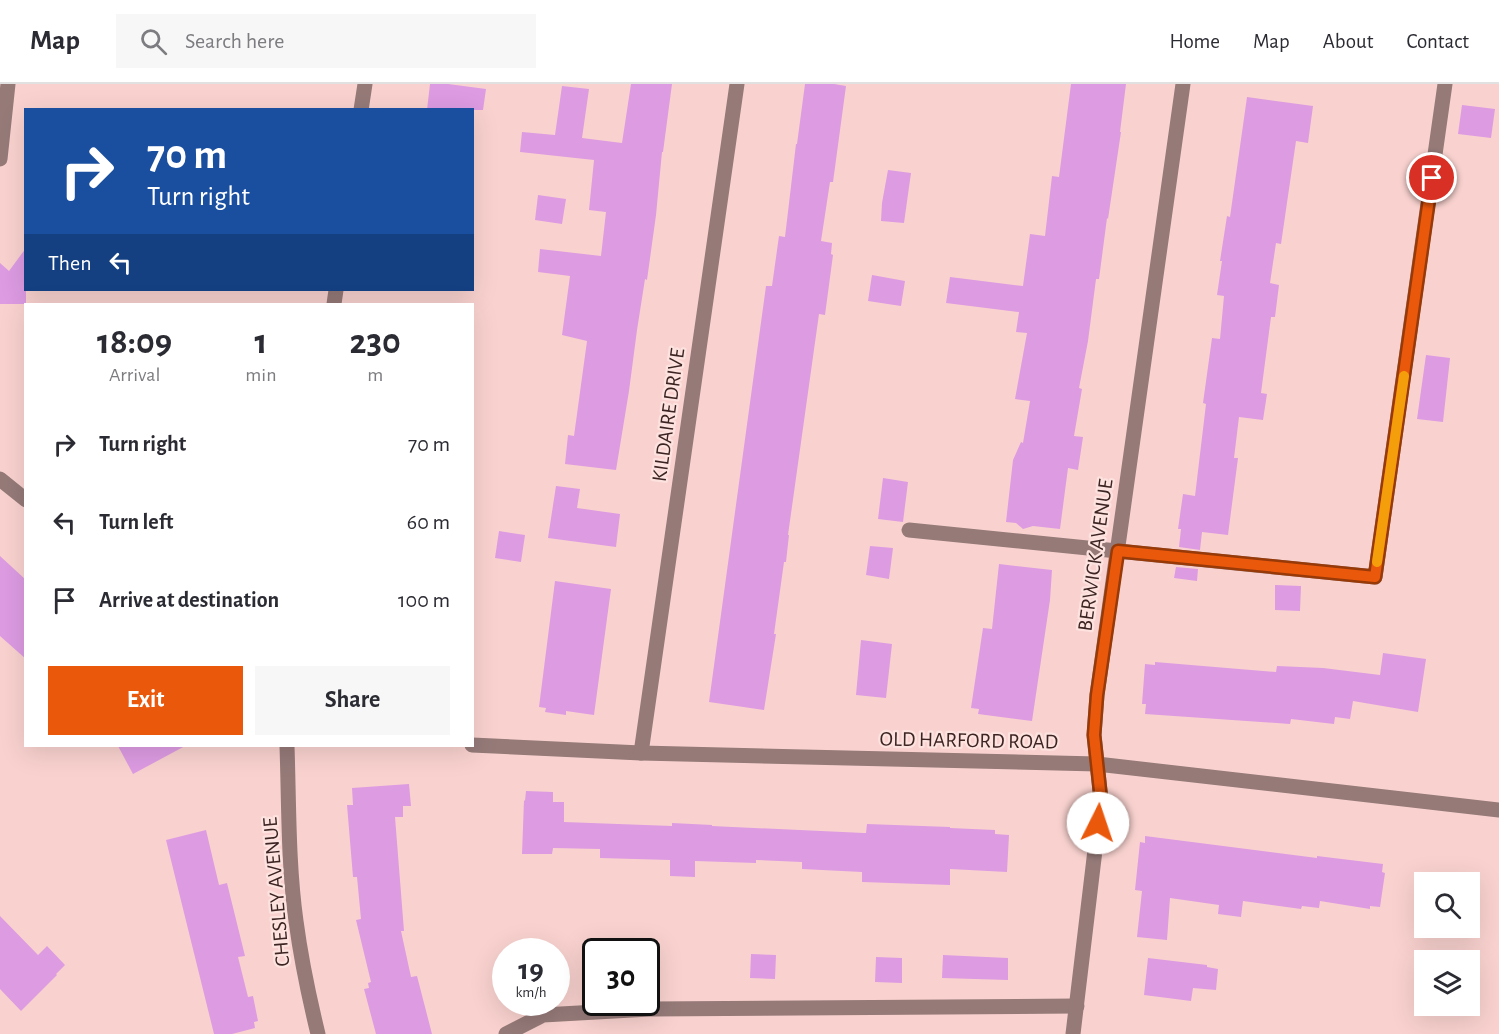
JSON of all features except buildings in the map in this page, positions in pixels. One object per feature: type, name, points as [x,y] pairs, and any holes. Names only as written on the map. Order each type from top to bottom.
[{"type":"street","points":[[0,159],[8,84]]},
{"type":"street","points":[[361,108],[365,84]]},
{"type":"street","name":"KILDAIRE DRIVE","points":[[641,753],[737,84]]},
{"type":"street","name":"BERWICK AVENUE","points":[[1073,1034],[1101,800],[1094,735],[1097,695],[1183,84]]},
{"type":"street","points":[[909,530],[1375,577],[1445,84]]},
{"type":"street","points":[[0,479],[24,498]]},
{"type":"street","name":"OLD HARFORD ROAD","points":[[474,745],[641,753],[1097,764],[1499,810]]},
{"type":"street","name":"CHESLEY AVENUE","points":[[288,747],[295,919],[318,1034]]},
{"type":"street","points":[[506,1034],[543,1015],[650,1010],[1077,1006]]},
{"type":"slow traffic","points":[[1377,562],[1404,376]]},
{"type":"route","points":[[1098,823],[1101,800],[1094,735],[1097,695],[1118,551],[1375,577],[1432,178]]}]
